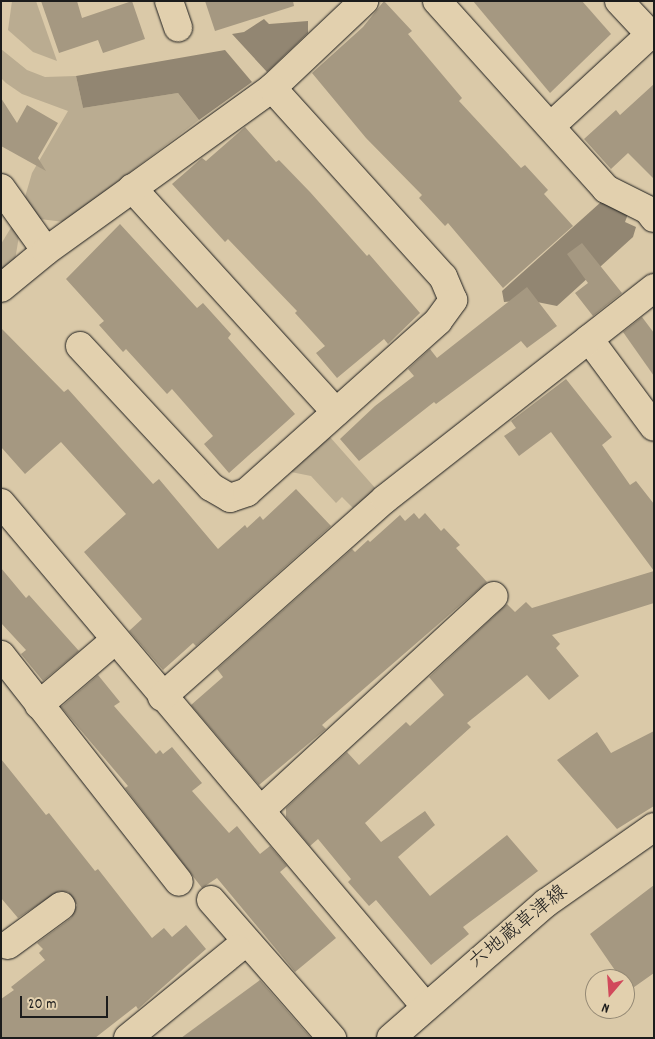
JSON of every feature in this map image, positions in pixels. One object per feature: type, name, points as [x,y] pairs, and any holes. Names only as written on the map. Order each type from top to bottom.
[{"type":"street","points":[[169,1],[178,27]]},
{"type":"street","points":[[1,288],[46,250],[272,88],[364,1]]},
{"type":"street","points":[[437,1],[606,188],[648,210],[654,218]]},
{"type":"street","points":[[550,126],[652,33],[619,1]]},
{"type":"street","points":[[80,346],[211,487],[230,498],[247,492],[438,321],[453,300],[442,277],[272,88]]},
{"type":"street","points":[[1,188],[46,250]]},
{"type":"street","points":[[132,188],[336,412]]},
{"type":"street","points":[[162,697],[385,499],[654,288]]},
{"type":"street","points":[[589,339],[654,428]]},
{"type":"street","points":[[1,503],[162,697],[262,810],[425,1006]]},
{"type":"street","points":[[262,810],[494,596]]},
{"type":"street","points":[[39,705],[115,640]]},
{"type":"street","points":[[1,655],[179,882]]},
{"type":"street","name":"六地蔵草津線","points":[[391,1038],[425,1006],[546,903],[654,827]]},
{"type":"street","points":[[211,900],[332,1038]]},
{"type":"street","points":[[4,944],[61,906]]},
{"type":"street","points":[[128,1038],[237,949]]},
{"type":"shaded area","points":[[12,1],[36,1],[57,61],[33,52],[8,30]]},
{"type":"shaded area","points":[[264,19],[269,24],[308,21],[308,33],[267,72],[232,34],[244,32]]},
{"type":"shaded area","points":[[1,49],[27,70],[45,77],[76,76],[83,108],[178,93],[199,120],[64,222],[40,219],[25,197],[32,173],[68,111],[22,94],[6,83],[1,78]]},
{"type":"shaded area","points":[[225,50],[252,82],[199,120],[178,93],[83,108],[76,76]]},
{"type":"shaded area","points":[[601,202],[628,214],[625,222],[636,227],[633,237],[557,306],[527,300],[504,302],[502,291]]},
{"type":"shaded area","points":[[12,226],[19,236],[15,260],[1,271],[1,244]]},
{"type":"shaded area","points":[[330,437],[376,489],[353,508],[342,497],[336,503],[311,476],[291,472]]},
{"type":"building","points":[[41,1],[77,1],[82,18],[132,1],[145,39],[103,53],[98,40],[59,53]]},
{"type":"building","points":[[205,1],[293,1],[294,6],[215,31]]},
{"type":"building","points":[[384,1],[412,31],[408,34],[462,98],[459,101],[521,168],[525,165],[548,190],[544,194],[573,226],[503,288],[448,223],[445,226],[419,198],[422,195],[366,138],[312,73],[363,27]]},
{"type":"building","points":[[473,1],[582,1],[611,34],[550,93]]},
{"type":"building","points":[[654,84],[654,179],[628,153],[611,169],[584,139],[616,110],[620,115]]},
{"type":"building","points":[[1,98],[17,123],[27,105],[58,123],[38,158],[46,171],[1,146]]},
{"type":"building","points":[[245,127],[276,162],[279,160],[310,192],[367,256],[369,254],[420,313],[388,344],[384,339],[337,378],[316,353],[325,346],[295,313],[297,311],[228,239],[225,242],[172,184],[202,158],[206,161]]},
{"type":"building","points":[[120,224],[197,308],[203,303],[231,334],[228,338],[295,414],[229,473],[204,444],[213,436],[172,389],[167,394],[126,349],[123,352],[99,325],[104,321],[66,279]]},
{"type":"building","points":[[582,243],[622,293],[593,316],[575,293],[588,283],[567,254]]},
{"type":"building","points":[[527,287],[557,326],[527,348],[521,341],[436,404],[434,402],[359,461],[340,439],[375,406],[414,376],[408,369],[430,349],[437,358]]},
{"type":"building","points":[[642,317],[654,333],[654,376],[623,332]]},
{"type":"building","points":[[1,328],[64,392],[68,389],[153,484],[159,479],[218,549],[245,525],[247,528],[260,516],[263,520],[296,489],[331,526],[196,646],[193,643],[163,670],[129,631],[142,619],[84,552],[126,514],[61,442],[25,474],[1,447]]},
{"type":"building","points":[[566,379],[612,437],[602,445],[630,485],[636,481],[654,504],[654,571],[551,432],[519,456],[504,436],[516,428],[511,421]]},
{"type":"building","points":[[414,513],[419,519],[425,513],[441,531],[444,528],[460,545],[456,548],[487,582],[322,725],[326,729],[259,785],[191,705],[223,677],[217,669],[352,549],[355,552],[368,540],[370,542],[400,515],[405,521]]},
{"type":"building","points":[[1,568],[26,598],[29,595],[79,651],[43,681],[21,654],[26,650],[1,623]]},
{"type":"building","points":[[654,571],[654,603],[552,635],[560,644],[556,648],[579,676],[549,700],[527,675],[467,723],[471,727],[365,823],[381,842],[425,811],[435,825],[398,857],[430,896],[507,835],[538,871],[463,927],[469,934],[431,965],[376,900],[369,906],[348,882],[351,879],[318,839],[310,846],[286,817],[286,808],[347,752],[359,765],[406,722],[410,726],[444,695],[429,677],[507,604],[515,612],[526,602],[532,608]]},
{"type":"building","points":[[98,675],[120,702],[114,706],[156,754],[160,750],[163,754],[172,747],[202,783],[192,791],[229,833],[237,826],[260,854],[270,846],[287,866],[280,872],[336,938],[295,972],[217,878],[202,888],[125,788],[128,786],[61,707]]},
{"type":"building","points":[[654,731],[654,806],[617,829],[557,760],[597,732],[611,753]]},
{"type":"building","points":[[1,759],[46,815],[49,813],[95,871],[98,869],[152,938],[164,928],[172,937],[186,925],[206,949],[138,1009],[136,1006],[95,1038],[1,1038],[1,999],[14,990],[11,987],[45,960],[39,953],[43,949],[37,943],[71,918],[77,905],[68,892],[59,891],[18,918],[1,898]]},
{"type":"building","points":[[654,885],[654,973],[635,986],[635,969],[614,969],[590,934]]},
{"type":"building","points":[[260,980],[311,1038],[181,1038]]}]
